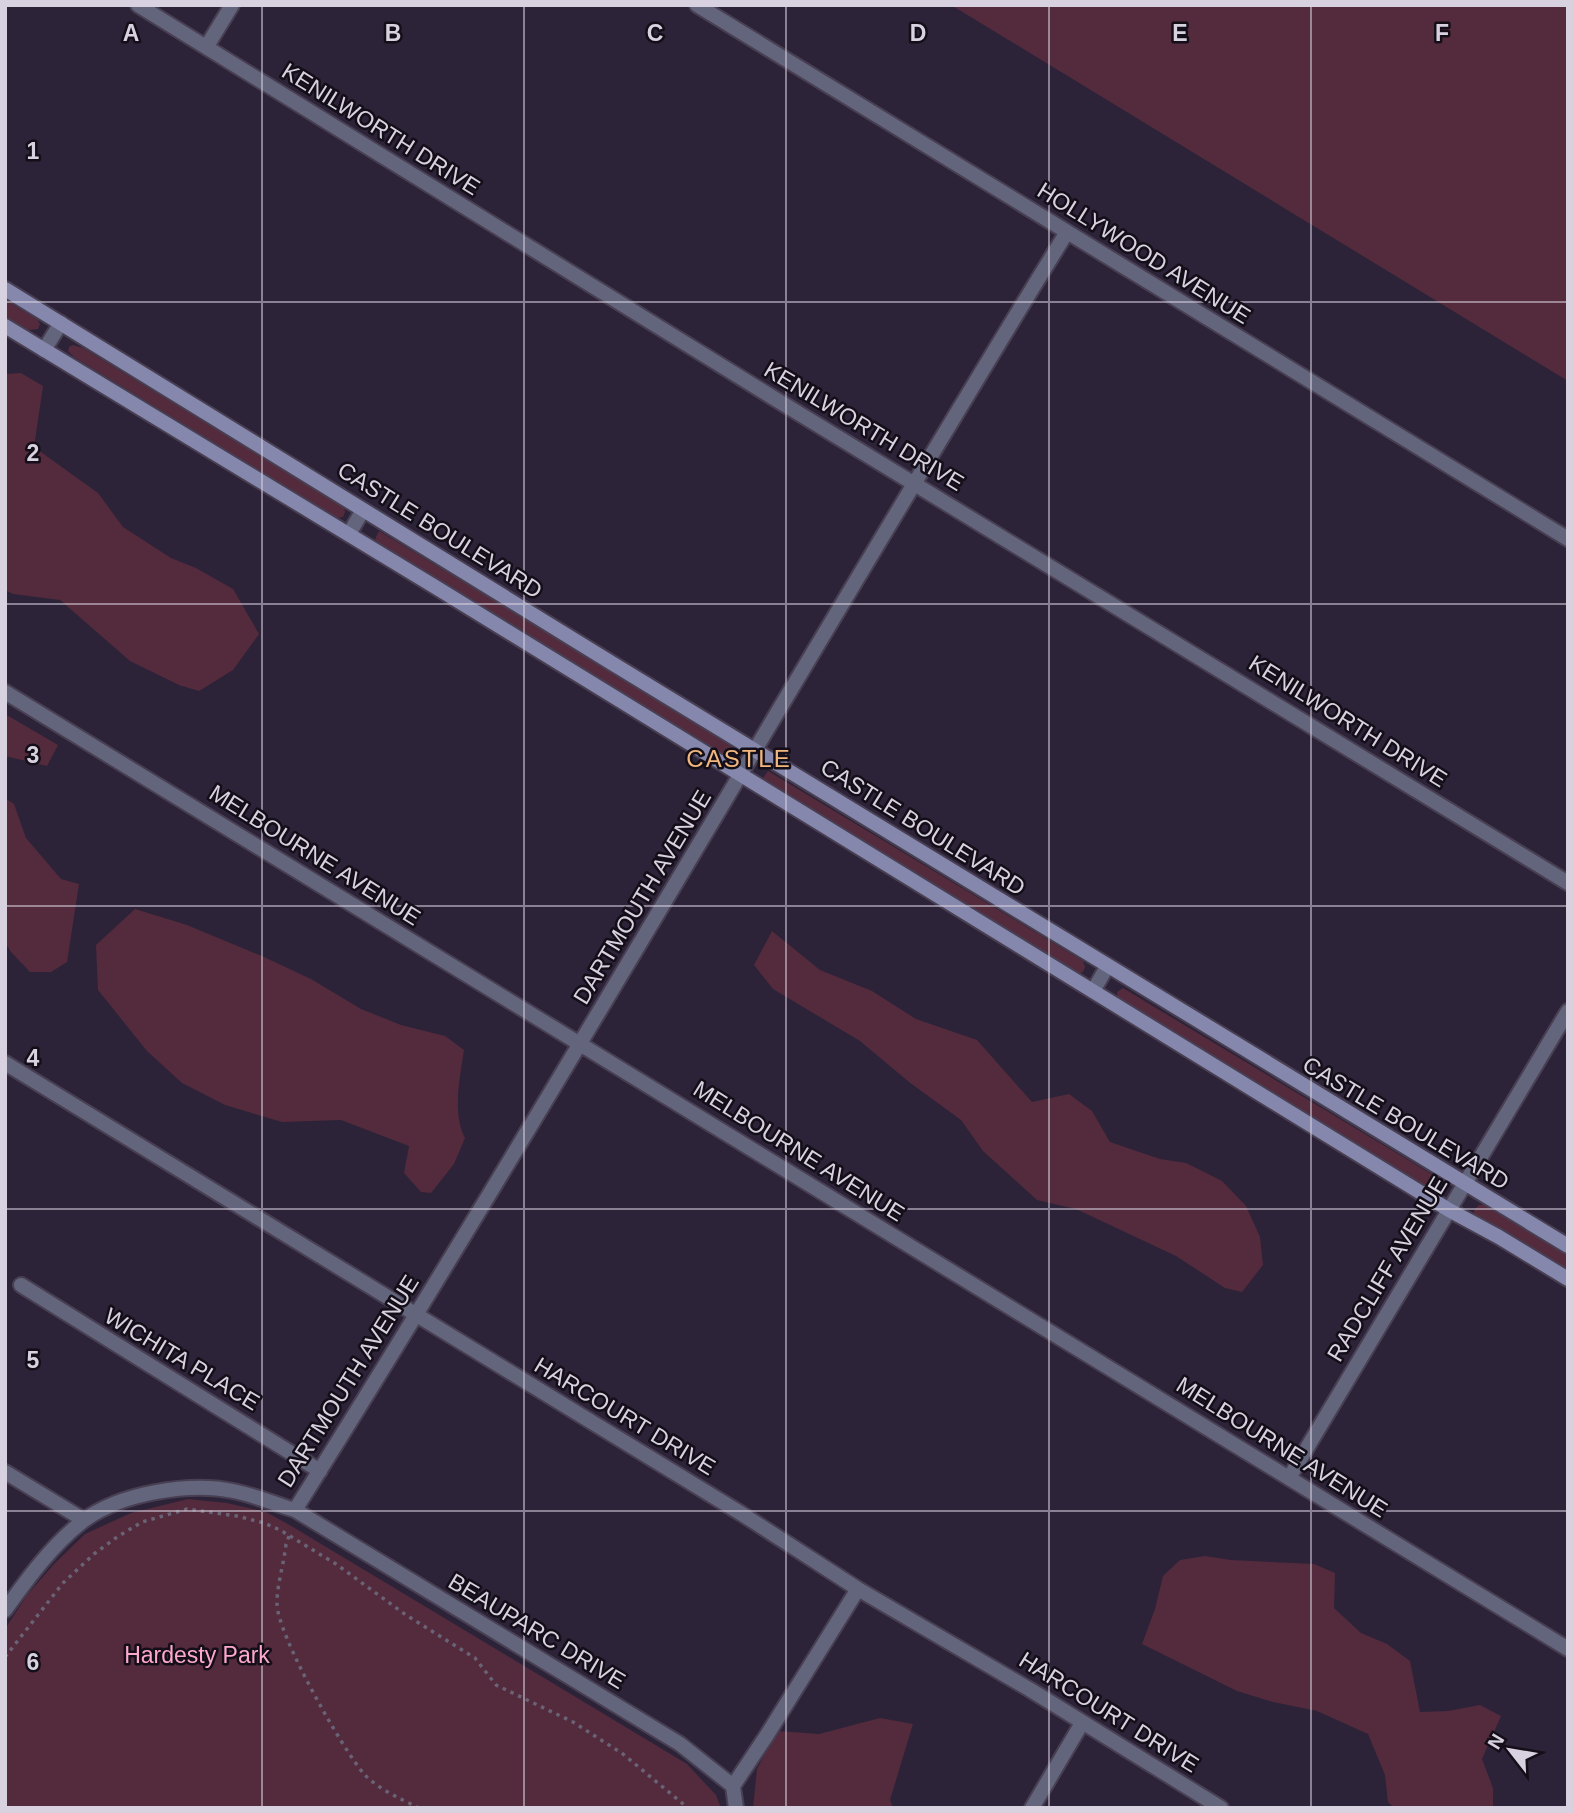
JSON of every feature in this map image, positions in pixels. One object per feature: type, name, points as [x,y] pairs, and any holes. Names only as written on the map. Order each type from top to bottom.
[{"type":"street","name":"KENILWORTH DRIVE","points":[[138,5],[1568,883]]},
{"type":"street","points":[[207,46],[232,5]]},
{"type":"street","name":"HOLLYWOOD AVENUE","points":[[697,5],[1568,539]]},
{"type":"street","name":"DARTMOUTH AVENUE","points":[[295,1510],[354,1418],[581,1043],[914,483],[1067,232]]},
{"type":"street","name":"CASTLE BOULEVARD","points":[[5,289],[1107,967],[1568,1246]]},
{"type":"street","points":[[44,350],[61,323]]},
{"type":"street","points":[[5,326],[349,534],[1449,1210],[1568,1279]]},
{"type":"street","points":[[349,534],[363,510]]},
{"type":"street","name":"MELBOURNE AVENUE","points":[[5,692],[1568,1649]]},
{"type":"street","points":[[1093,991],[1107,967]]},
{"type":"street","name":"RADCLIFF AVENUE","points":[[1289,1478],[1568,1011]]},
{"type":"street","name":"HARCOURT DRIVE","points":[[5,1063],[742,1514],[858,1589],[926,1627],[1221,1808]]},
{"type":"street","name":"WICHITA PLACE","points":[[20,1285],[320,1471]]},
{"type":"street","points":[[5,1472],[84,1520]]},
{"type":"street","name":"BEAUPARC DRIVE","points":[[5,1610],[44,1558],[84,1520],[105,1508],[167,1490],[221,1489],[295,1510],[680,1744],[733,1786]]},
{"type":"street","points":[[736,1808],[733,1786],[858,1589]]},
{"type":"street","points":[[1032,1808],[1082,1723]]},
{"type":"path","points":[[5,1657],[63,1583],[94,1554],[142,1522],[187,1509],[237,1516],[264,1523],[336,1564],[406,1615],[475,1658],[496,1685],[573,1722],[624,1754],[688,1808]]},
{"type":"path","points":[[289,1536],[276,1604],[288,1641],[336,1732],[365,1775],[382,1788],[419,1808]]},
{"type":"green space","points":[[951,5],[1568,5],[1568,381]]},
{"type":"green space","points":[[5,300],[37,319],[40,324],[38,329],[28,330],[5,316]]},
{"type":"green space","points":[[73,345],[83,348],[344,507],[343,517],[337,518],[74,357],[68,351]]},
{"type":"green space","points":[[21,373],[43,386],[34,447],[98,493],[123,527],[171,558],[196,568],[233,589],[259,634],[233,670],[199,691],[179,685],[130,661],[60,600],[13,594],[5,590],[5,374]]},
{"type":"green space","points":[[379,531],[730,743],[733,748],[728,757],[377,544],[375,539]]},
{"type":"green space","points":[[5,714],[58,745],[47,766],[5,756]]},
{"type":"green space","points":[[768,771],[1083,961],[1083,972],[1077,974],[765,783],[763,778]]},
{"type":"green space","points":[[5,798],[14,804],[26,838],[61,879],[79,884],[67,962],[51,972],[30,972],[5,942]]},
{"type":"green space","points":[[135,909],[187,925],[264,957],[311,979],[361,1009],[401,1025],[445,1036],[464,1050],[458,1106],[465,1138],[454,1164],[431,1193],[421,1192],[404,1173],[409,1146],[341,1120],[282,1122],[225,1105],[182,1083],[147,1051],[98,990],[96,945]]},
{"type":"green space","points":[[772,931],[820,970],[872,991],[916,1019],[977,1040],[1032,1102],[1069,1094],[1092,1111],[1110,1142],[1160,1159],[1186,1163],[1222,1181],[1246,1206],[1260,1237],[1263,1265],[1242,1292],[1225,1288],[1176,1256],[1076,1209],[1037,1200],[983,1151],[961,1120],[909,1082],[860,1041],[773,989],[754,965]]},
{"type":"green space","points":[[1123,988],[1438,1178],[1438,1187],[1432,1192],[1118,998],[1117,992]]},
{"type":"green space","points":[[1479,1205],[1484,1205],[1568,1256],[1568,1273],[1478,1218],[1474,1210]]},
{"type":"green space","name":"Hardesty Park","points":[[188,1499],[227,1503],[266,1512],[293,1527],[687,1764],[716,1795],[721,1808],[5,1808],[5,1629],[27,1595],[85,1534],[131,1513]]},
{"type":"green space","points":[[1205,1556],[1314,1564],[1335,1573],[1334,1608],[1361,1633],[1387,1644],[1410,1661],[1420,1712],[1448,1711],[1480,1705],[1501,1716],[1482,1759],[1493,1788],[1493,1808],[1394,1808],[1388,1802],[1385,1775],[1368,1734],[1317,1711],[1237,1691],[1142,1644],[1163,1576],[1180,1560]]},
{"type":"green space","points":[[880,1718],[913,1724],[890,1800],[893,1808],[753,1808],[757,1769],[777,1731],[819,1734]]},
{"type":"district","name":"CASTLE","points":[[739,759]]}]
